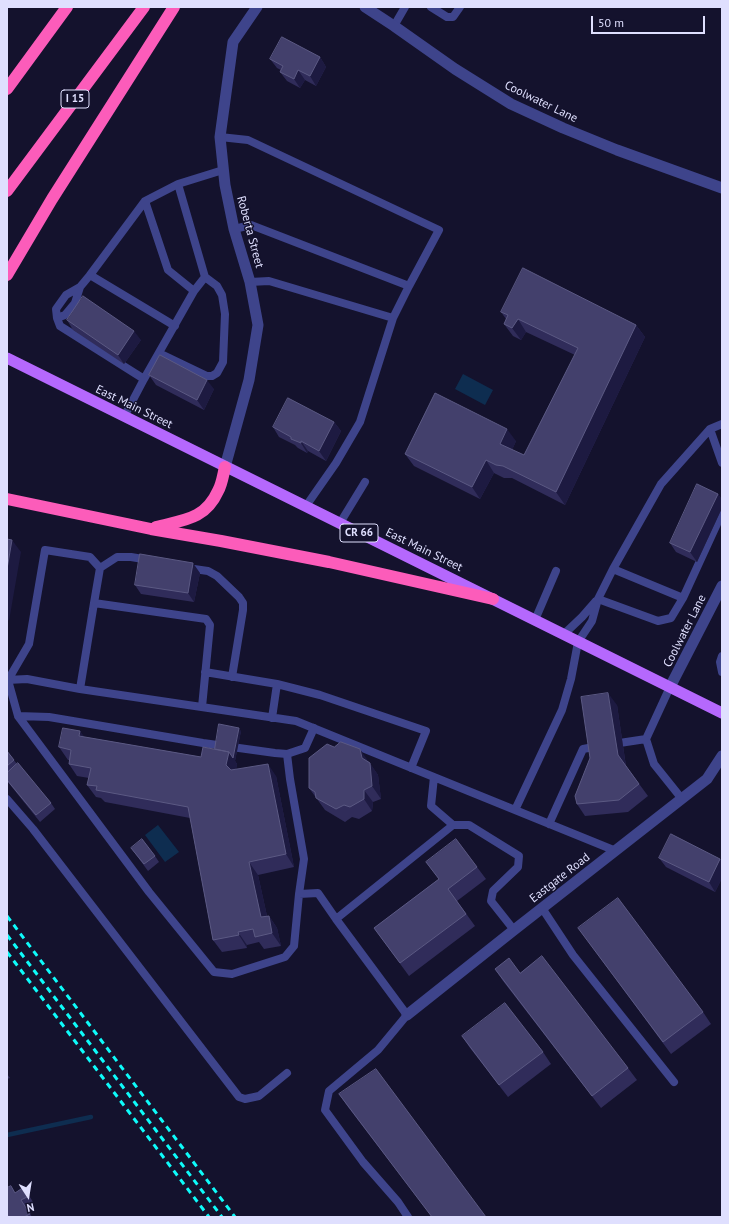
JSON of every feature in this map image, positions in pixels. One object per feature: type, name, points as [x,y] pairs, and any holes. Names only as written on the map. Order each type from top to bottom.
[{"type":"highway","points":[[7,89],[67,7]]},
{"type":"highway","name":"I 15","points":[[7,191],[144,7]]},
{"type":"highway","points":[[7,275],[52,199],[174,7]]},
{"type":"highway","points":[[151,529],[193,518],[204,511],[212,502],[219,490],[225,467]]},
{"type":"highway","points":[[7,499],[151,529],[322,560],[493,599]]},
{"type":"main road","name":"East Main Street","points":[[7,358],[722,713]]},
{"type":"street","name":"Roberta Street","points":[[225,467],[249,380],[258,325],[250,282],[234,229],[225,185],[220,137],[233,42],[257,7]]},
{"type":"street","name":"Coolwater Lane","points":[[372,9],[455,69],[511,104],[563,128],[617,150],[722,188]]},
{"type":"street","name":"Coolwater Lane","points":[[670,687],[722,586]]},
{"type":"street","name":"Eastgate Road","points":[[407,1015],[707,779],[722,756]]},
{"type":"lane","points":[[394,26],[405,7]]},
{"type":"lane","points":[[432,7],[447,17],[453,17],[460,7]]},
{"type":"lane","points":[[220,137],[248,140],[439,230],[393,318],[360,422],[336,463],[306,506]]},
{"type":"lane","points":[[57,318],[65,315],[75,303],[80,287],[145,201],[178,184],[223,170]]},
{"type":"lane","points":[[159,353],[207,376],[212,376],[217,373],[223,362],[225,314],[222,295],[217,286],[205,277],[178,184]]},
{"type":"lane","points":[[145,201],[168,270],[194,291]]},
{"type":"lane","points":[[234,229],[251,225],[409,286]]},
{"type":"lane","points":[[90,275],[175,326]]},
{"type":"lane","points":[[124,416],[194,291],[205,277]]},
{"type":"lane","points":[[250,282],[269,281],[393,318]]},
{"type":"lane","points":[[80,287],[66,294],[56,309],[60,326],[144,379]]},
{"type":"lane","points":[[515,810],[562,710],[571,679],[578,642],[592,621],[598,599],[613,568],[661,484],[710,429],[722,424]]},
{"type":"lane","points":[[710,429],[722,463]]},
{"type":"lane","points":[[340,523],[365,482]]},
{"type":"lane","points":[[598,599],[658,621],[671,618],[683,598],[722,513]]},
{"type":"lane","points":[[100,568],[90,556],[45,550],[29,644],[7,680],[18,716],[149,892],[214,972],[232,974],[284,957],[294,946],[304,860],[287,754]]},
{"type":"lane","points":[[80,689],[100,568],[117,557],[131,557],[154,562]]},
{"type":"lane","points":[[177,566],[208,571],[217,576],[239,597],[243,603],[232,677]]},
{"type":"lane","points":[[613,568],[683,598]]},
{"type":"lane","points":[[535,620],[556,571]]},
{"type":"lane","points":[[563,634],[582,617],[598,599]]},
{"type":"lane","points":[[94,603],[206,619],[210,625],[202,707]]},
{"type":"lane","points":[[722,656],[720,662],[722,672]]},
{"type":"lane","points":[[205,672],[277,684],[320,695],[426,731],[411,768]]},
{"type":"lane","points":[[7,680],[27,679],[80,689],[296,721],[616,851]]},
{"type":"lane","points":[[272,718],[277,684]]},
{"type":"lane","points":[[670,687],[646,738],[654,764],[682,799]]},
{"type":"lane","points":[[18,716],[49,717],[203,743],[287,754],[305,748],[314,728]]},
{"type":"lane","points":[[549,824],[583,749],[646,738]]},
{"type":"lane","points":[[434,777],[431,806],[453,825]]},
{"type":"lane","points":[[7,799],[33,829],[239,1097],[245,1100],[259,1096],[287,1073]]},
{"type":"lane","points":[[336,919],[453,825],[469,825],[519,856],[518,866],[493,891],[491,901],[514,930]]},
{"type":"lane","points":[[299,894],[318,893],[407,1015],[378,1050],[330,1091],[325,1110],[364,1162],[398,1202],[408,1217]]},
{"type":"lane","points":[[542,908],[573,955],[674,1082]]},
{"type":"water","points":[[463,374],[493,390],[485,405],[455,389]]},
{"type":"water","points":[[158,825],[179,852],[165,862],[145,835]]},
{"type":"building","points":[[282,37],[320,57],[310,76],[298,70],[294,79],[280,72],[283,66],[270,59]]},
{"type":"building","points":[[523,268],[636,325],[556,492],[503,466],[496,465],[486,460],[472,487],[405,454],[435,393],[507,429],[500,444],[524,455],[578,348],[518,319],[512,328],[504,324],[508,315],[501,312]]},
{"type":"building","points":[[83,296],[134,331],[118,355],[67,320]]},
{"type":"building","points":[[160,355],[207,380],[197,400],[149,375]]},
{"type":"building","points":[[288,398],[334,422],[319,451],[301,441],[301,443],[291,439],[291,437],[273,427]]},
{"type":"building","points":[[697,484],[718,494],[690,552],[670,543]]},
{"type":"building","points":[[7,539],[12,540],[7,569]]},
{"type":"building","points":[[140,554],[193,563],[188,593],[135,585]]},
{"type":"building","points":[[608,693],[618,755],[639,784],[619,800],[577,804],[575,796],[590,758],[581,697]]},
{"type":"building","points":[[219,724],[239,728],[233,758],[229,752],[215,749]]},
{"type":"building","points":[[63,728],[80,731],[79,736],[201,757],[203,747],[229,752],[226,765],[231,770],[268,764],[286,854],[249,862],[261,917],[269,916],[272,933],[255,937],[253,929],[238,932],[239,935],[213,940],[188,807],[96,790],[97,786],[87,785],[91,768],[69,764],[71,750],[59,747]]},
{"type":"building","points":[[341,742],[360,749],[362,758],[370,763],[372,786],[364,790],[364,799],[350,807],[344,805],[336,809],[316,798],[315,792],[309,788],[309,758],[327,744],[334,747]]},
{"type":"building","points":[[7,751],[14,760],[7,766]]},
{"type":"building","points":[[18,763],[51,803],[36,815],[7,780],[7,773]]},
{"type":"building","points":[[671,834],[720,859],[709,882],[659,858]]},
{"type":"building","points":[[142,839],[155,856],[144,864],[131,848]]},
{"type":"building","points":[[456,839],[477,867],[448,889],[466,914],[400,963],[374,928],[439,879],[426,862]]},
{"type":"building","points":[[618,898],[703,1012],[663,1042],[578,928]]},
{"type":"building","points":[[542,956],[628,1068],[592,1096],[495,969],[509,958],[520,973]]},
{"type":"building","points":[[505,1003],[543,1052],[499,1085],[462,1036]]},
{"type":"building","points":[[376,1069],[486,1217],[432,1217],[339,1094]]},
{"type":"building","points":[[11,1186],[15,1193],[24,1187],[29,1196],[21,1200],[30,1214],[24,1217],[9,1217],[7,1214],[7,1188]]},
{"type":"waterway","points":[[7,1135],[91,1117]]},
{"type":"railway","points":[[7,916],[235,1217]]},
{"type":"railway","points":[[7,935],[222,1217]]},
{"type":"railway","points":[[7,952],[209,1217]]}]
